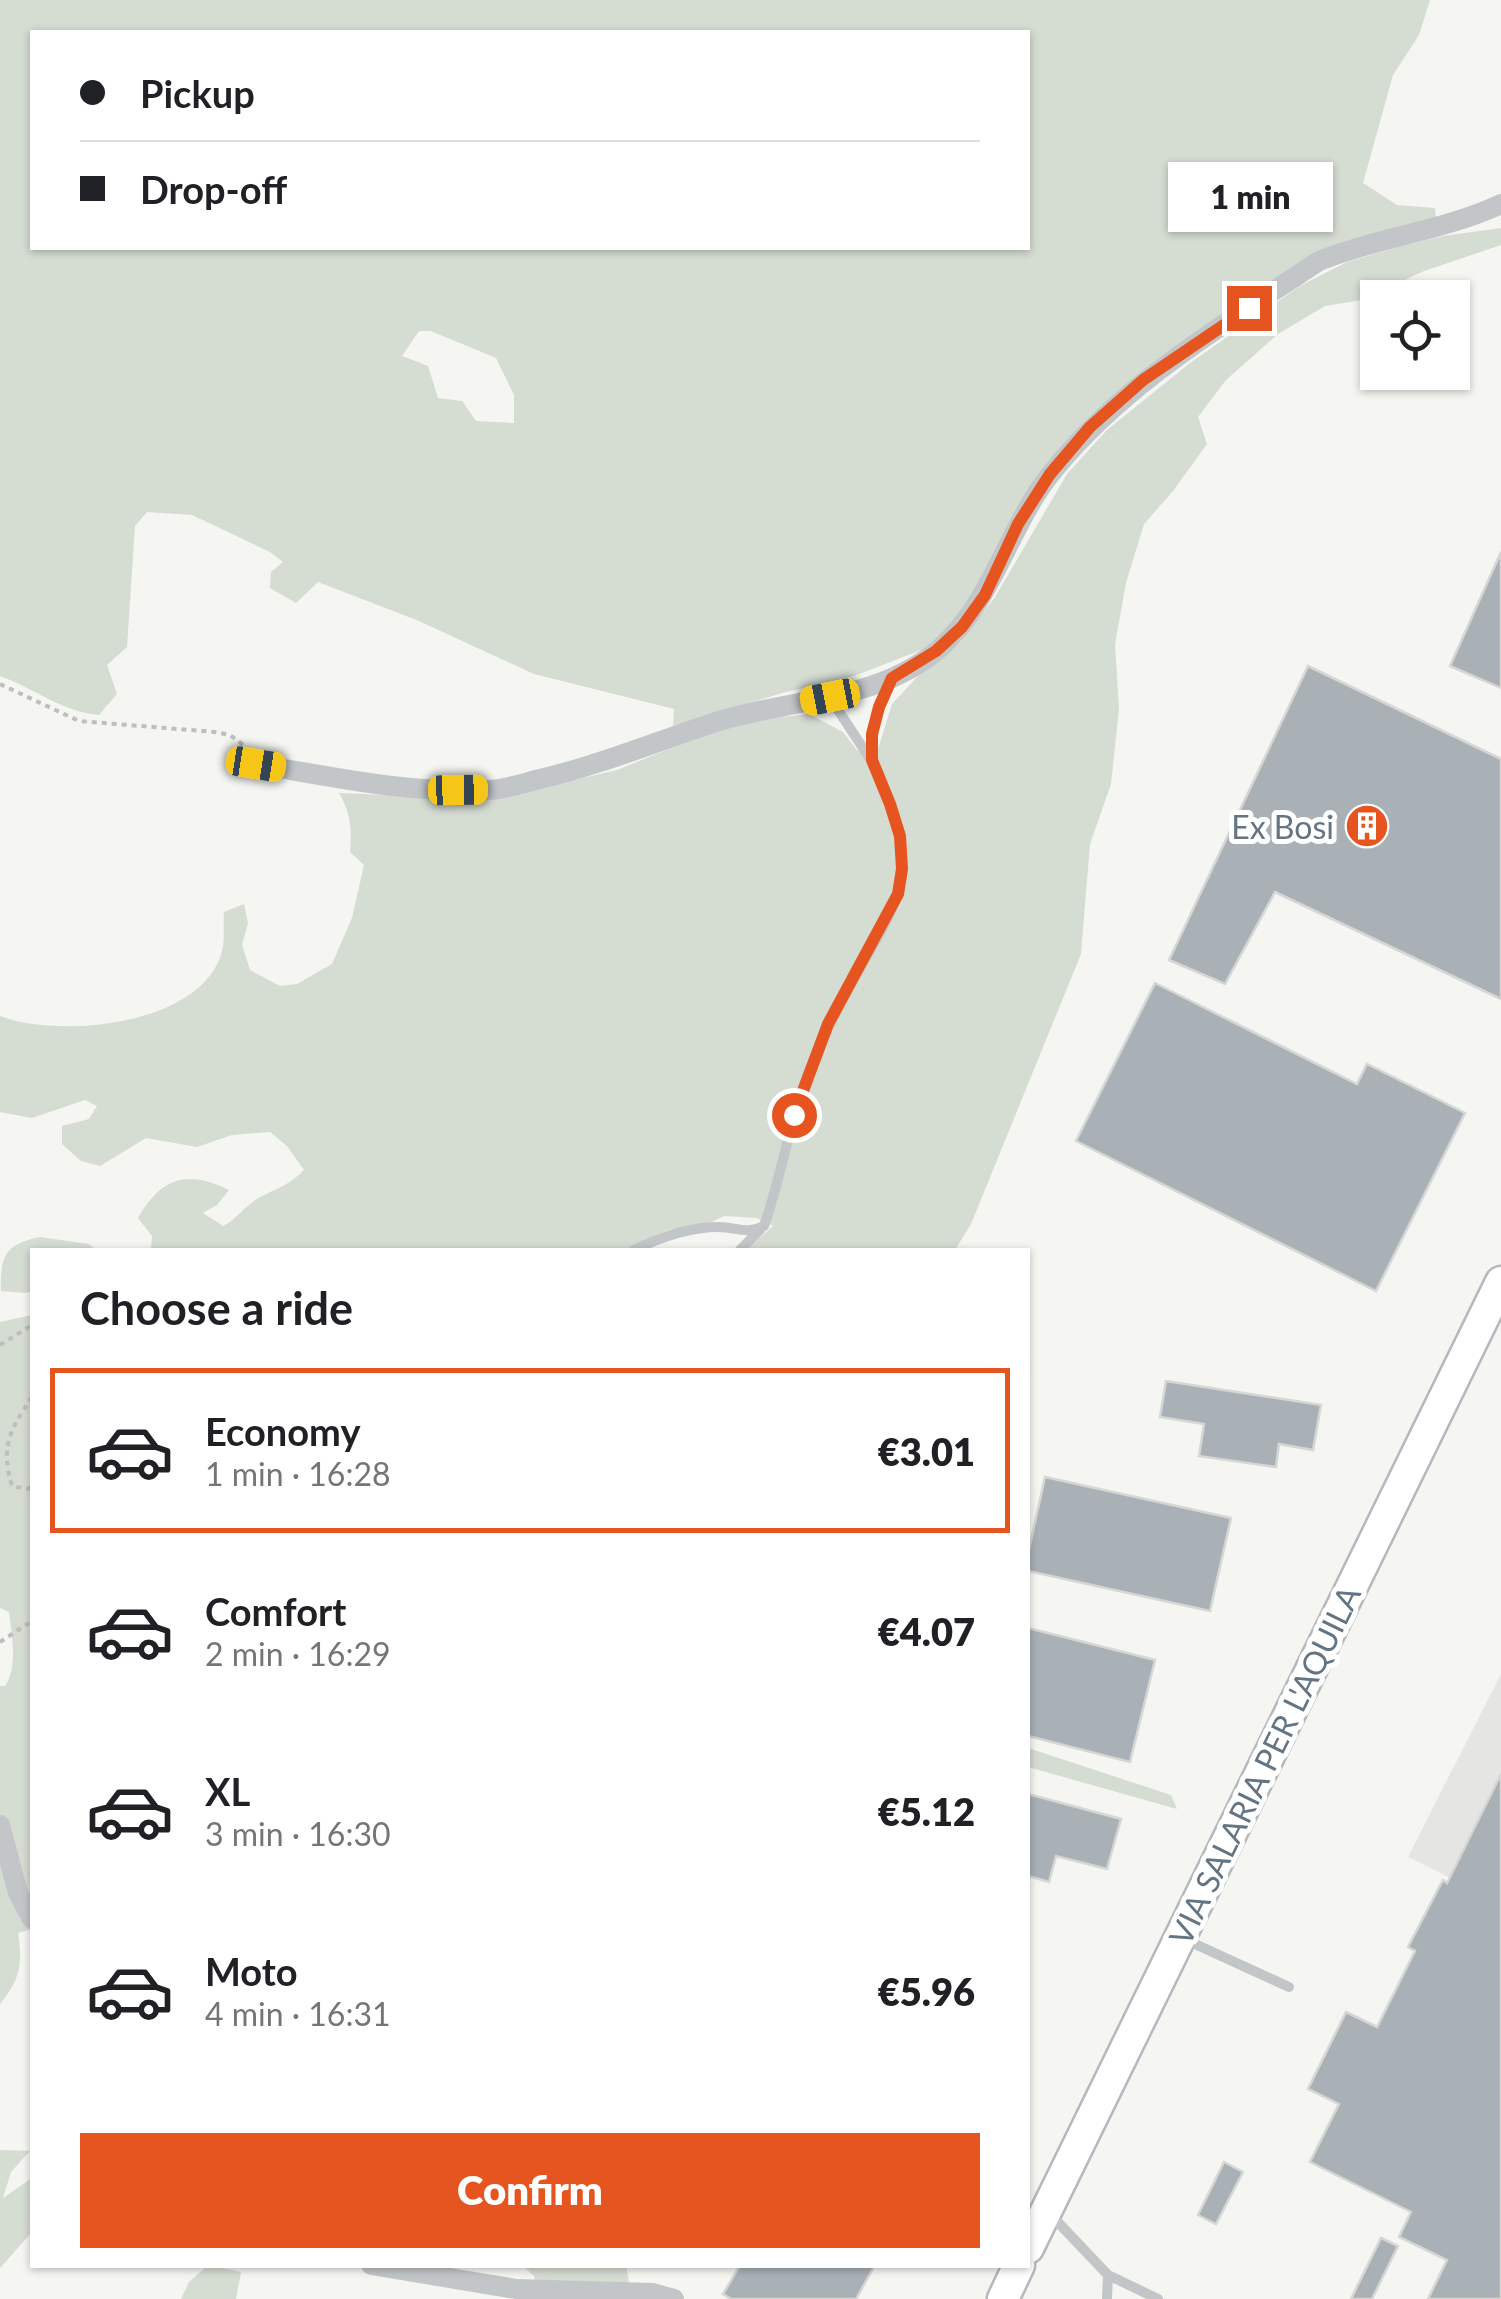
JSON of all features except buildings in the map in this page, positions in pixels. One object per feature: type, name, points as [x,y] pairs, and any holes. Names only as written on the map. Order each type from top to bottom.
[{"type":"main road","name":"VIA SALARIA PER L'AQUILA","points":[[1030,2244],[1501,1282]]},
{"type":"main road","points":[[1002,2299],[1018,2268]]},
{"type":"street","points":[[256,764],[421,791],[494,790],[591,767],[717,722],[830,697],[892,678],[936,651],[962,627],[985,595],[1018,524],[1050,474],[1090,427],[1143,380],[1319,261],[1350,248],[1424,232],[1501,204]]},
{"type":"street","points":[[0,1825],[18,1892],[30,1915]]},
{"type":"street","points":[[390,2268],[516,2288],[652,2293],[674,2299]]},
{"type":"lane","points":[[872,760],[872,734],[892,678]]},
{"type":"lane","points":[[742,1248],[764,1226],[809,1071],[828,1024],[898,894],[902,869],[900,836],[872,760],[830,697]]},
{"type":"lane","points":[[638,1248],[659,1238],[717,1226],[749,1232],[764,1226]]},
{"type":"lane","points":[[1178,1937],[1288,1987]]},
{"type":"lane","points":[[1046,2210],[1108,2275],[1158,2299]]},
{"type":"lane","points":[[1107,2299],[1108,2275]]},
{"type":"path","points":[[0,684],[79,721],[230,735],[245,746],[256,764]]},
{"type":"path","points":[[0,1345],[30,1326]]},
{"type":"path","points":[[30,1401],[2,1441],[0,1451],[12,1486],[30,1487]]},
{"type":"path","points":[[0,1642],[30,1622]]},
{"type":"shaded area","points":[[0,0],[1430,0],[1419,35],[1393,75],[1363,183],[1397,205],[1435,208],[1436,218],[1317,257],[1071,443],[959,618],[924,649],[854,676],[782,693],[673,727],[674,709],[534,674],[419,621],[318,582],[296,603],[270,588],[271,572],[283,562],[270,552],[192,515],[147,512],[135,526],[127,647],[107,665],[117,694],[99,715],[60,705],[0,676]],"holes":[[[419,331],[431,331],[496,358],[514,395],[514,423],[476,421],[462,401],[438,398],[428,366],[402,356]]]},
{"type":"shaded area","points":[[1501,228],[1501,245],[1405,280],[1360,280],[1360,300],[1325,306],[1278,334],[1226,380],[1198,417],[1207,444],[1144,524],[1126,583],[1115,644],[1119,709],[1111,784],[1090,844],[1081,954],[971,1224],[956,1248],[748,1248],[773,1226],[757,1218],[724,1216],[703,1226],[669,1230],[646,1240],[647,1248],[151,1248],[152,1236],[138,1218],[166,1186],[187,1179],[229,1190],[217,1205],[203,1213],[223,1226],[255,1200],[304,1170],[287,1146],[270,1132],[232,1135],[197,1147],[146,1138],[100,1166],[81,1161],[62,1144],[62,1126],[89,1119],[97,1106],[85,1100],[32,1118],[0,1112],[0,1016],[26,1023],[91,1025],[159,1011],[188,996],[209,976],[222,951],[224,912],[244,904],[248,923],[242,945],[250,970],[280,986],[297,984],[332,964],[352,918],[364,865],[350,852],[350,822],[339,793],[493,799],[617,770],[735,722],[809,714],[843,732],[856,749],[874,762],[892,704],[918,676],[959,644],[995,597],[1067,474],[1107,430],[1190,363],[1300,286],[1347,262],[1402,246]]},
{"type":"shaded area","points":[[40,1237],[94,1248],[30,1248],[30,1292],[1,1291],[4,1260],[19,1243]]},
{"type":"shaded area","points":[[30,1315],[30,1930],[18,1933],[18,1971],[0,2004],[0,1686],[5,1686],[12,1670],[13,1650],[9,1612],[0,1608],[0,1322]]},
{"type":"shaded area","points":[[1501,1674],[1501,1903],[1408,1857]]},
{"type":"shaded area","points":[[1030,1749],[1171,1795],[1177,1809],[1030,1768]]},
{"type":"shaded area","points":[[0,2150],[30,2151],[11,2172],[3,2198],[30,2179],[30,2234],[0,2268]]},
{"type":"shaded area","points":[[205,2268],[241,2272],[236,2299],[181,2299],[189,2282]]},
{"type":"shaded area","points":[[525,2268],[627,2268],[630,2288],[537,2297],[534,2276]]},
{"type":"place","name":"Ex Bosi","points":[[1367,826]]},
{"type":"route","points":[[794,1115],[828,1024],[898,894],[902,869],[900,836],[872,760],[872,734],[892,678],[936,651],[962,627],[985,595],[1018,524],[1050,474],[1090,427],[1143,380],[1249,308]]}]
